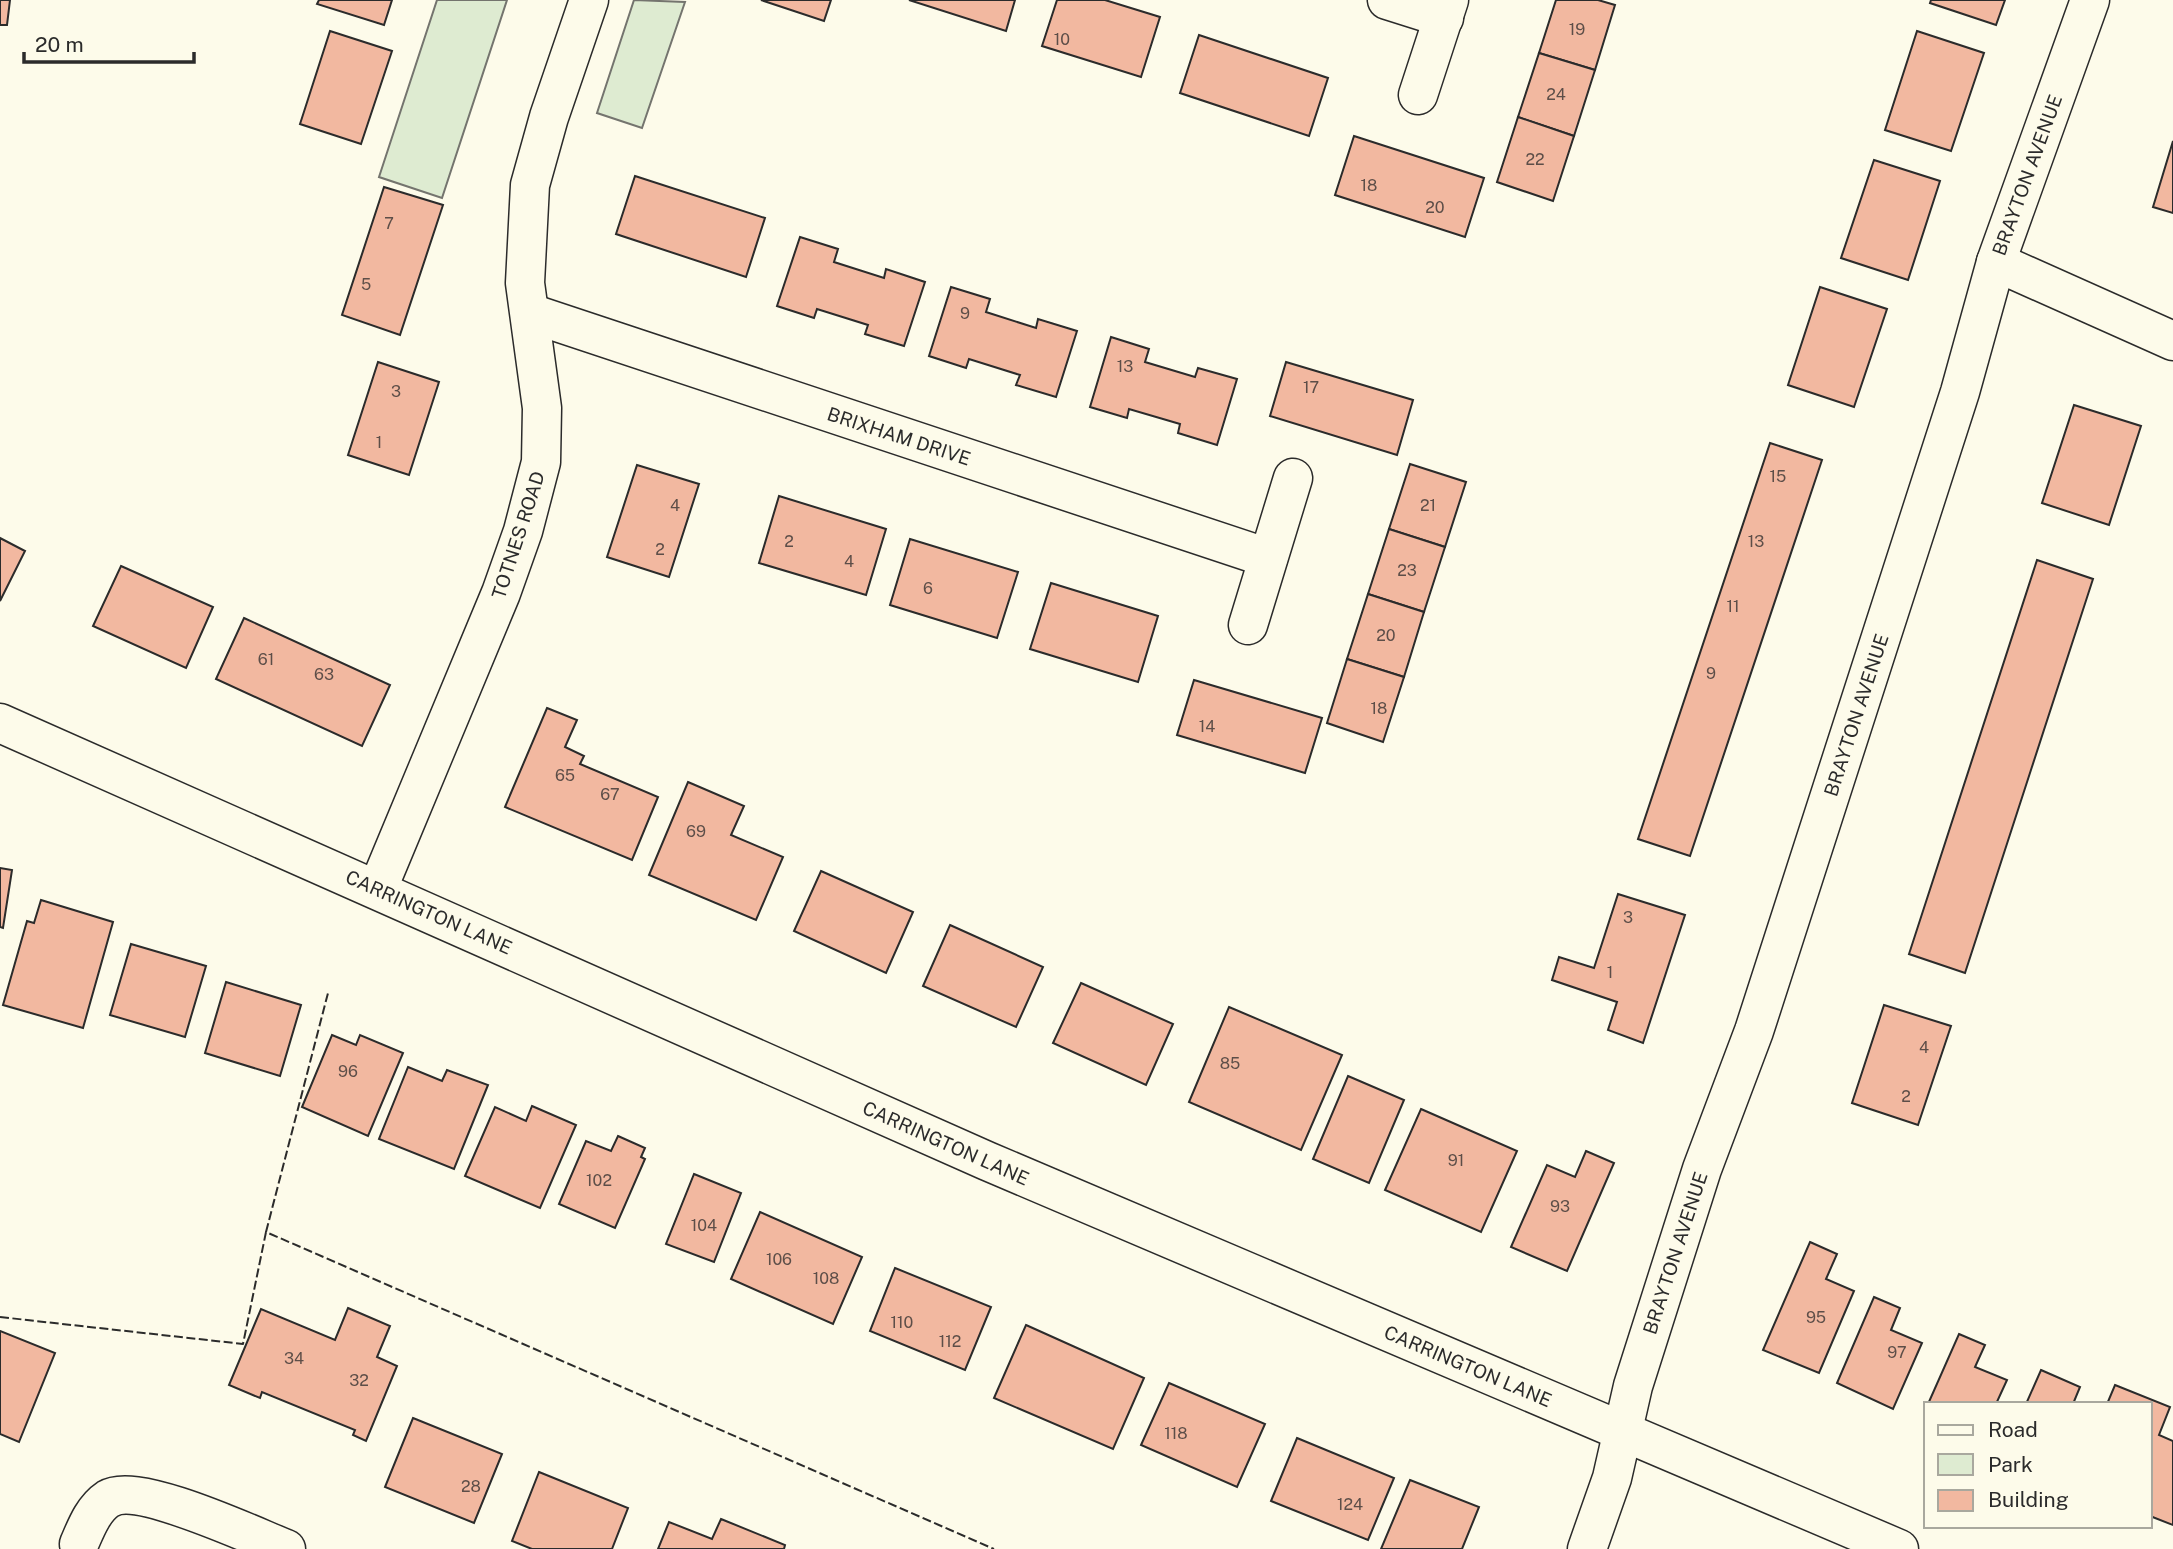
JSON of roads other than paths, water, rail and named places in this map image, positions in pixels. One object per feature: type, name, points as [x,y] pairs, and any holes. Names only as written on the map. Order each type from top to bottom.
[{"type":"street","name":"TOTNES ROAD","points":[[378,888],[501,593],[526,520],[541,462],[542,408],[525,283],[530,185],[549,117],[589,0]]},
{"type":"street","points":[[1387,0],[1447,9],[1418,96]]},
{"type":"street","name":"BRAYTON AVENUE","points":[[1587,1549],[1612,1478],[1633,1386],[1702,1169],[1754,1031],[1956,405],[1996,262],[2090,0]]},
{"type":"street","points":[[1996,262],[2173,341]]},
{"type":"street","name":"BRIXHAM DRIVE","points":[[530,313],[1268,558]]},
{"type":"street","points":[[1248,625],[1293,478]]},
{"type":"street","name":"CARRINGTON LANE","points":[[0,723],[378,888],[987,1161],[1899,1549]]},
{"type":"street","points":[[79,1544],[92,1515],[109,1498],[129,1495],[168,1502],[286,1549]]}]
